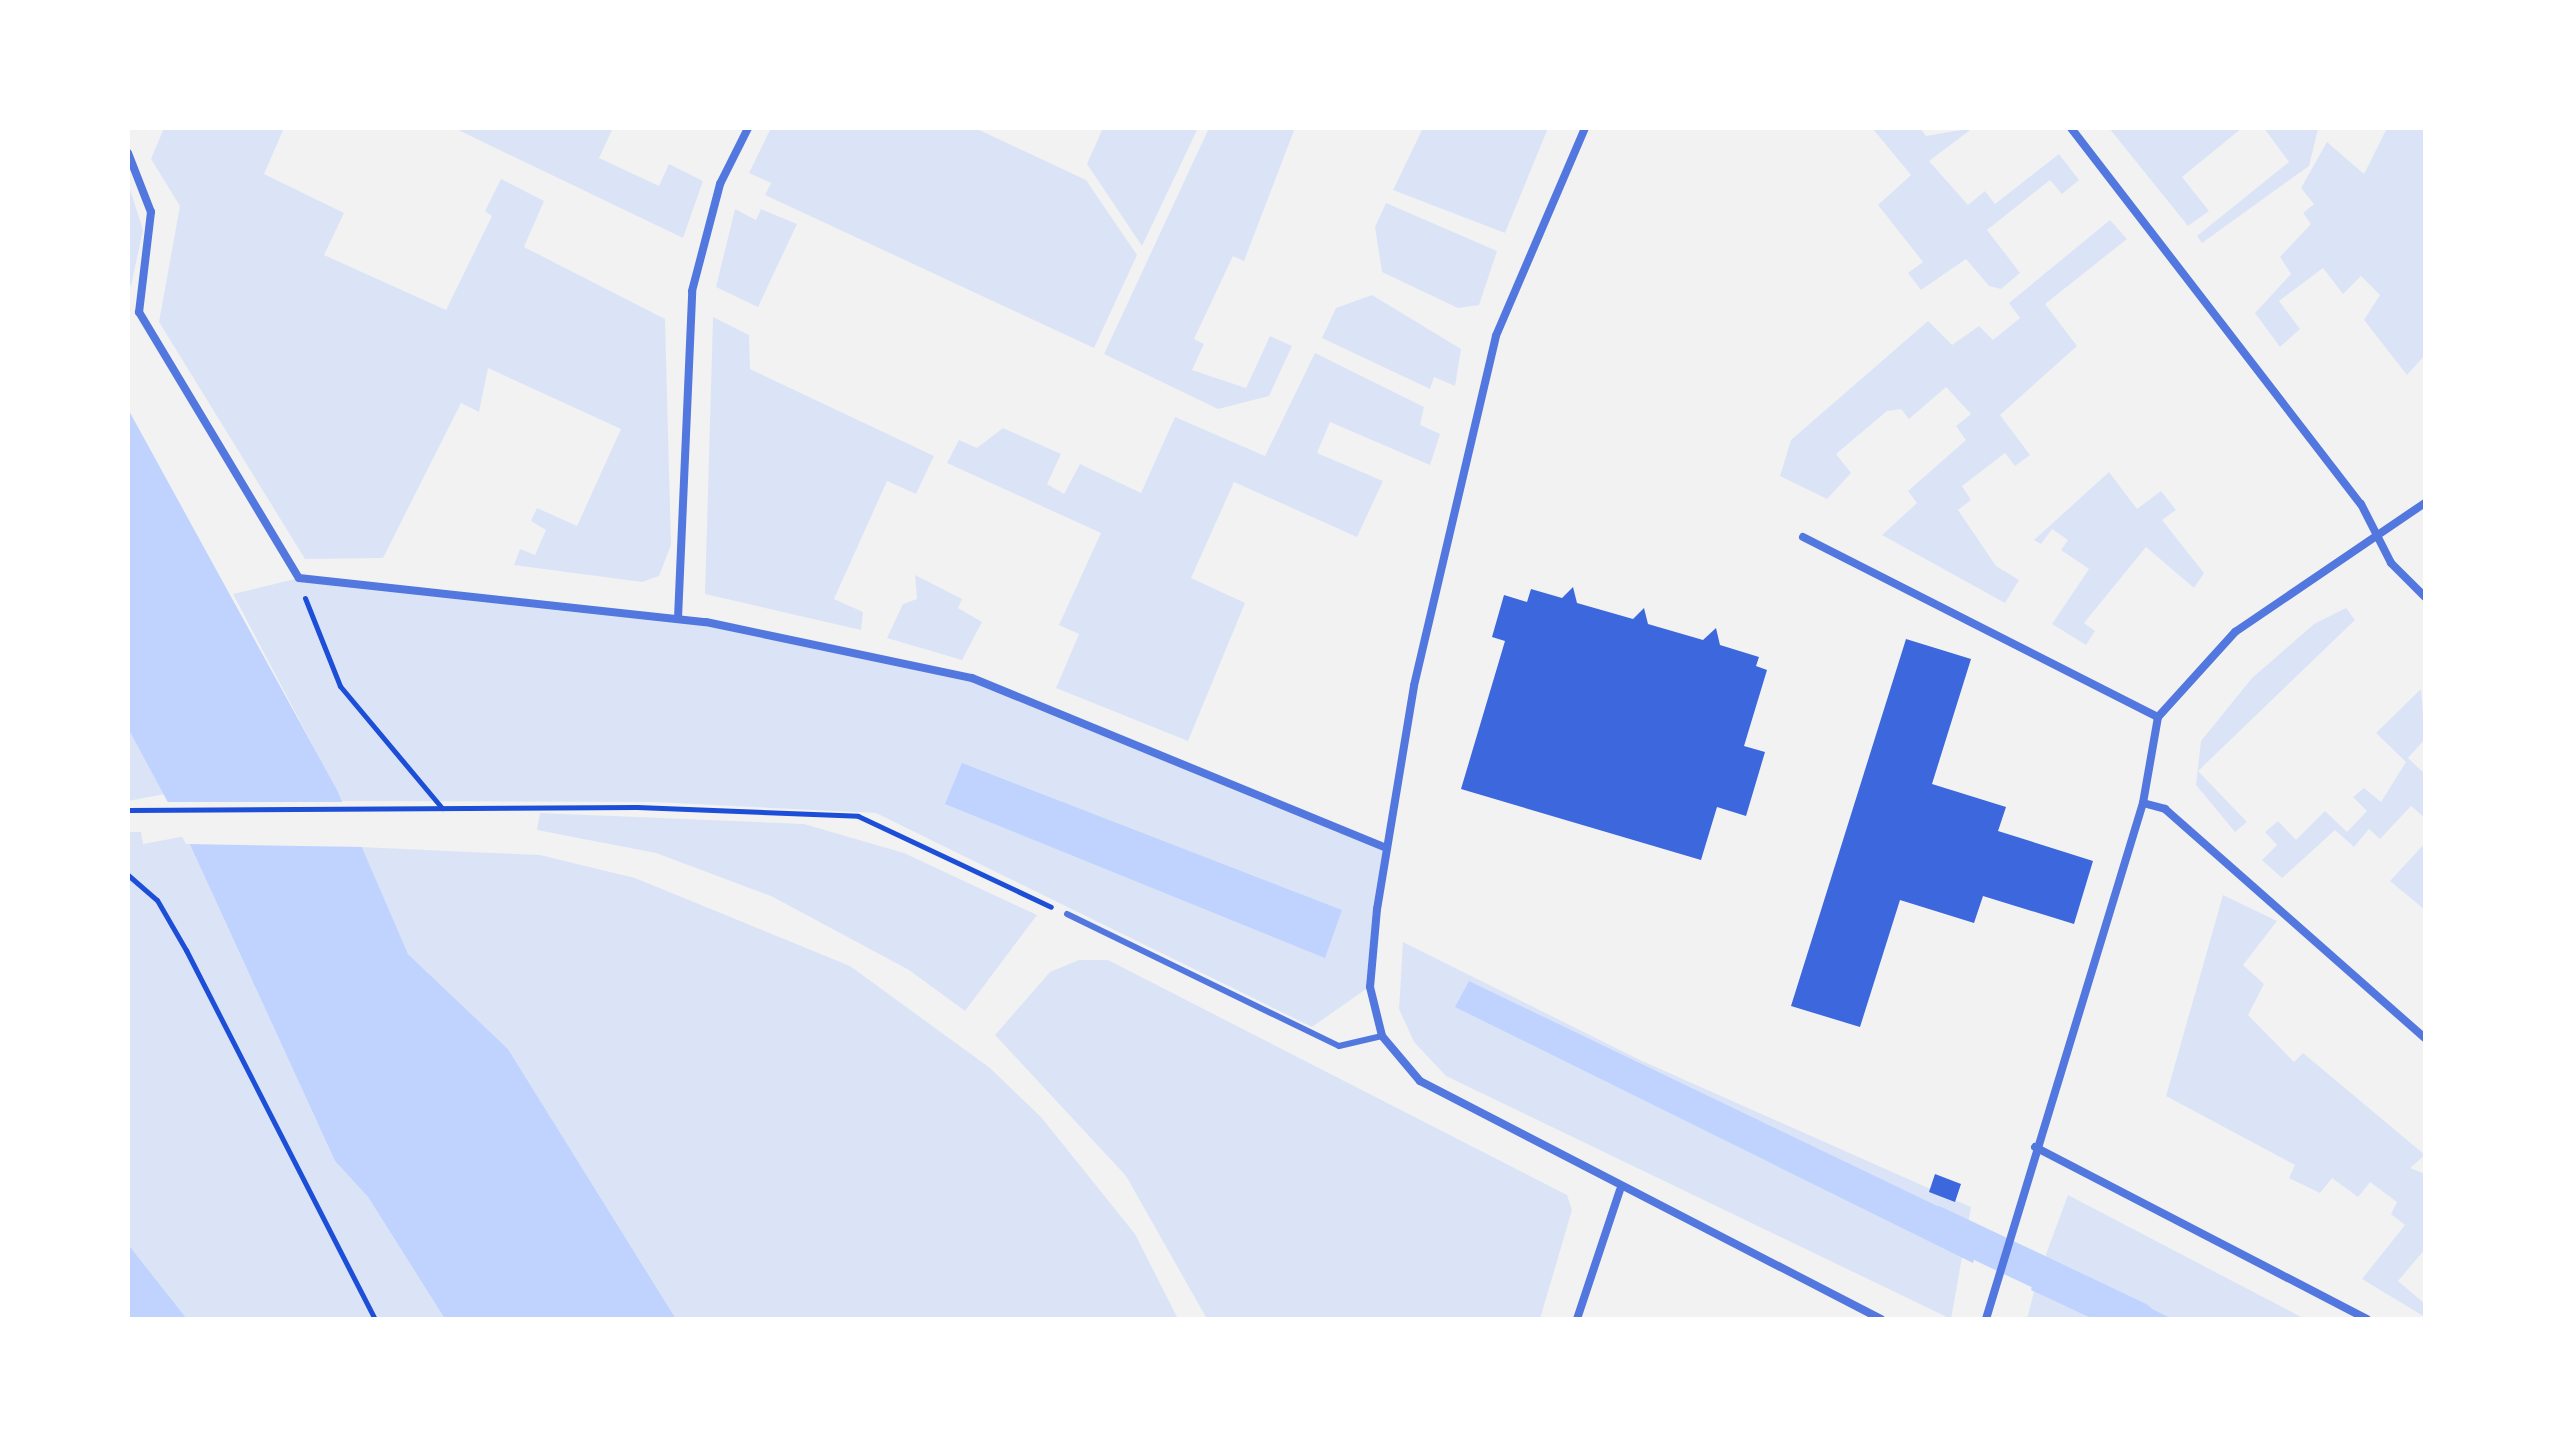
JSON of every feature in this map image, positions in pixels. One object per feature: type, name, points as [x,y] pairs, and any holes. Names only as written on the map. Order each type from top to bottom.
[{"type":"street","points":[[678,618],[692,291],[720,184],[748,128]]},
{"type":"street","points":[[1585,128],[1496,336],[1384,847],[1370,987],[1382,1036],[1420,1081],[1620,1190],[1881,1319]]},
{"type":"street","points":[[2071,128],[2361,504],[2391,563],[2425,597]]},
{"type":"street","points":[[128,153],[151,212],[139,312],[299,578],[678,618],[972,678],[1384,847]]},
{"type":"street","points":[[1986,1319],[2035,1147],[2143,803],[2158,717],[2235,632],[2375,533],[2425,503]]},
{"type":"street","points":[[1803,537],[2158,717]]},
{"type":"street","points":[[2143,803],[2165,809],[2425,1038]]},
{"type":"street","points":[[2035,1147],[2367,1319]]},
{"type":"street","points":[[1577,1319],[1620,1190]]},
{"type":"lane","points":[[1067,914],[1339,1046],[1382,1036]]},
{"type":"path","points":[[299,578],[340,686],[442,808]]},
{"type":"path","points":[[128,810],[442,808],[858,816],[1067,914]]},
{"type":"path","points":[[128,875],[157,900],[186,950],[375,1319]]},
{"type":"shaded area","points":[[164,128],[284,128],[264,174],[344,213],[324,255],[446,310],[492,216],[485,211],[501,179],[544,201],[524,247],[665,319],[671,545],[659,576],[642,582],[514,565],[520,549],[535,555],[546,530],[531,521],[537,508],[577,526],[621,429],[488,368],[479,412],[461,403],[383,558],[305,559],[159,322],[180,206],[151,159]]},
{"type":"shaded area","points":[[454,128],[613,128],[599,158],[659,186],[669,164],[703,181],[683,238]]},
{"type":"shaded area","points":[[771,128],[975,128],[1086,180],[1137,255],[1094,348],[765,195],[771,183],[749,173]]},
{"type":"shaded area","points":[[1103,128],[1198,128],[1142,246],[1087,164]]},
{"type":"shaded area","points":[[1209,128],[1295,128],[1244,261],[1233,256],[1194,339],[1204,344],[1192,370],[1246,388],[1270,336],[1292,346],[1269,396],[1218,409],[1104,354]]},
{"type":"shaded area","points":[[1423,128],[1548,128],[1505,233],[1393,190]]},
{"type":"shaded area","points":[[1872,128],[1920,128],[1926,136],[1973,128],[1929,161],[1968,205],[1985,191],[1995,204],[2059,154],[2079,180],[2062,194],[2050,180],[1987,230],[2020,273],[2001,289],[1989,286],[1966,259],[1921,290],[1908,273],[1923,262],[1878,205],[1911,175]]},
{"type":"shaded area","points":[[2109,128],[2242,128],[2182,177],[2209,211],[2188,226]]},
{"type":"shaded area","points":[[2264,128],[2318,129],[2309,166],[2202,243],[2197,236],[2289,162]]},
{"type":"shaded area","points":[[2387,128],[2425,128],[2425,355],[2407,375],[2364,320],[2380,295],[2361,276],[2343,294],[2323,268],[2279,301],[2300,329],[2280,347],[2255,313],[2291,274],[2280,257],[2311,224],[2303,213],[2314,204],[2301,188],[2327,142],[2364,174]]},
{"type":"shaded area","points":[[128,183],[143,230],[131,286],[128,282]]},
{"type":"shaded area","points":[[1386,203],[1497,251],[1479,305],[1458,308],[1382,272],[1375,227]]},
{"type":"shaded area","points":[[735,209],[756,220],[761,209],[797,224],[758,307],[716,287]]},
{"type":"shaded area","points":[[2110,220],[2127,239],[2045,304],[2077,346],[2000,415],[2030,455],[2015,466],[2005,453],[1962,486],[1971,500],[1958,510],[1996,566],[2019,580],[2005,603],[1882,535],[1917,503],[1908,491],[1966,440],[1956,426],[1971,414],[1946,387],[1909,419],[1901,409],[1887,411],[1836,454],[1851,473],[1827,499],[1780,476],[1791,440],[1928,321],[1952,345],[1979,326],[1993,340],[2020,318],[2009,303]]},
{"type":"shaded area","points":[[1372,295],[1461,349],[1455,386],[1434,377],[1430,389],[1322,338],[1336,308]]},
{"type":"shaded area","points":[[713,317],[749,335],[750,369],[934,456],[916,494],[887,481],[834,599],[863,612],[861,630],[705,594]]},
{"type":"shaded area","points":[[1315,353],[1424,407],[1420,425],[1440,434],[1430,465],[1330,422],[1317,453],[1383,481],[1357,537],[1234,482],[1191,578],[1245,603],[1188,741],[1056,688],[1079,634],[1059,625],[1101,533],[947,463],[959,440],[977,448],[1003,428],[1061,454],[1047,484],[1064,494],[1080,464],[1141,493],[1175,417],[1265,456]]},
{"type":"shaded area","points":[[2109,472],[2137,509],[2161,491],[2176,510],[2162,520],[2204,573],[2194,588],[2146,547],[2084,623],[2095,631],[2086,645],[2052,624],[2089,569],[2061,550],[2068,540],[2052,529],[2041,544],[2034,540]]},
{"type":"shaded area","points":[[915,575],[962,599],[958,608],[982,622],[962,660],[887,638],[903,604],[917,599]]},
{"type":"shaded area","points":[[299,578],[678,619],[972,678],[1384,848],[1369,987],[1312,1027],[876,813],[653,802],[342,801],[233,594]]},
{"type":"shaded area","points":[[2346,608],[2355,620],[2198,771],[2247,822],[2235,832],[2196,785],[2201,741],[2252,678],[2314,624]]},
{"type":"shaded area","points":[[2421,689],[2425,739],[2408,758],[2425,774],[2425,818],[2411,806],[2380,839],[2369,829],[2354,847],[2335,830],[2282,878],[2262,860],[2277,845],[2265,832],[2278,821],[2296,840],[2325,811],[2347,832],[2367,811],[2353,797],[2364,788],[2381,802],[2406,762],[2376,733]]},
{"type":"shaded area","points":[[128,728],[165,794],[128,801]]},
{"type":"shaded area","points":[[540,813],[804,824],[904,853],[1037,915],[965,1011],[909,970],[773,897],[656,853],[537,830]]},
{"type":"shaded area","points":[[128,832],[141,832],[143,844],[186,836],[335,1161],[368,1197],[445,1319],[187,1319],[128,1244]]},
{"type":"shaded area","points":[[2425,843],[2425,910],[2390,881]]},
{"type":"shaded area","points":[[360,847],[540,855],[635,878],[850,966],[990,1068],[1041,1117],[1135,1234],[1178,1319],[676,1319],[508,1049],[408,954]]},
{"type":"shaded area","points":[[2223,895],[2277,921],[2243,965],[2264,984],[2248,1015],[2294,1062],[2303,1053],[2425,1155],[2410,1168],[2425,1174],[2425,1249],[2398,1281],[2425,1304],[2425,1317],[2362,1279],[2405,1225],[2391,1214],[2397,1202],[2370,1182],[2358,1197],[2332,1178],[2320,1193],[2289,1178],[2295,1165],[2166,1096]]},
{"type":"shaded area","points":[[1403,942],[1640,1060],[1971,1207],[1951,1319],[1446,1076],[1414,1042],[1399,1009]]},
{"type":"shaded area","points":[[1079,960],[1108,960],[1567,1195],[1572,1210],[1540,1319],[1207,1319],[1126,1176],[995,1035],[1050,972]]},
{"type":"shaded area","points":[[2068,1195],[2305,1319],[2173,1319],[2045,1257]]},
{"type":"shaded area","points":[[2034,1291],[2093,1319],[2027,1319]]},
{"type":"water","points":[[128,409],[337,790],[408,954],[508,1049],[676,1319],[445,1319],[368,1197],[335,1161],[186,836],[128,728]]},
{"type":"water","points":[[962,763],[1342,910],[1325,958],[945,804]]},
{"type":"water","points":[[1469,981],[1983,1228],[1973,1263],[1455,1007]]},
{"type":"water","points":[[128,1244],[135,1253],[187,1319],[128,1319]]},
{"type":"water","points":[[2041,1254],[2173,1319],[2093,1319],[2031,1290]]},
{"type":"pier","points":[[164,802],[346,802],[364,847],[186,844]]},
{"type":"building","points":[[1573,587],[1577,603],[1633,619],[1644,608],[1648,624],[1703,640],[1716,628],[1720,645],[1759,657],[1756,666],[1767,670],[1744,746],[1765,752],[1746,816],[1717,807],[1701,860],[1461,789],[1505,641],[1492,637],[1504,595],[1527,602],[1531,589],[1562,598]]},
{"type":"building","points":[[1906,639],[1971,659],[1932,784],[2006,807],[1998,831],[2093,861],[2074,924],[1983,896],[1974,923],[1900,900],[1860,1027],[1791,1006]]},
{"type":"building","points":[[1935,1174],[1961,1184],[1955,1202],[1929,1192]]},
{"type":"waterway","points":[[1936,1223],[2138,1319]]}]
